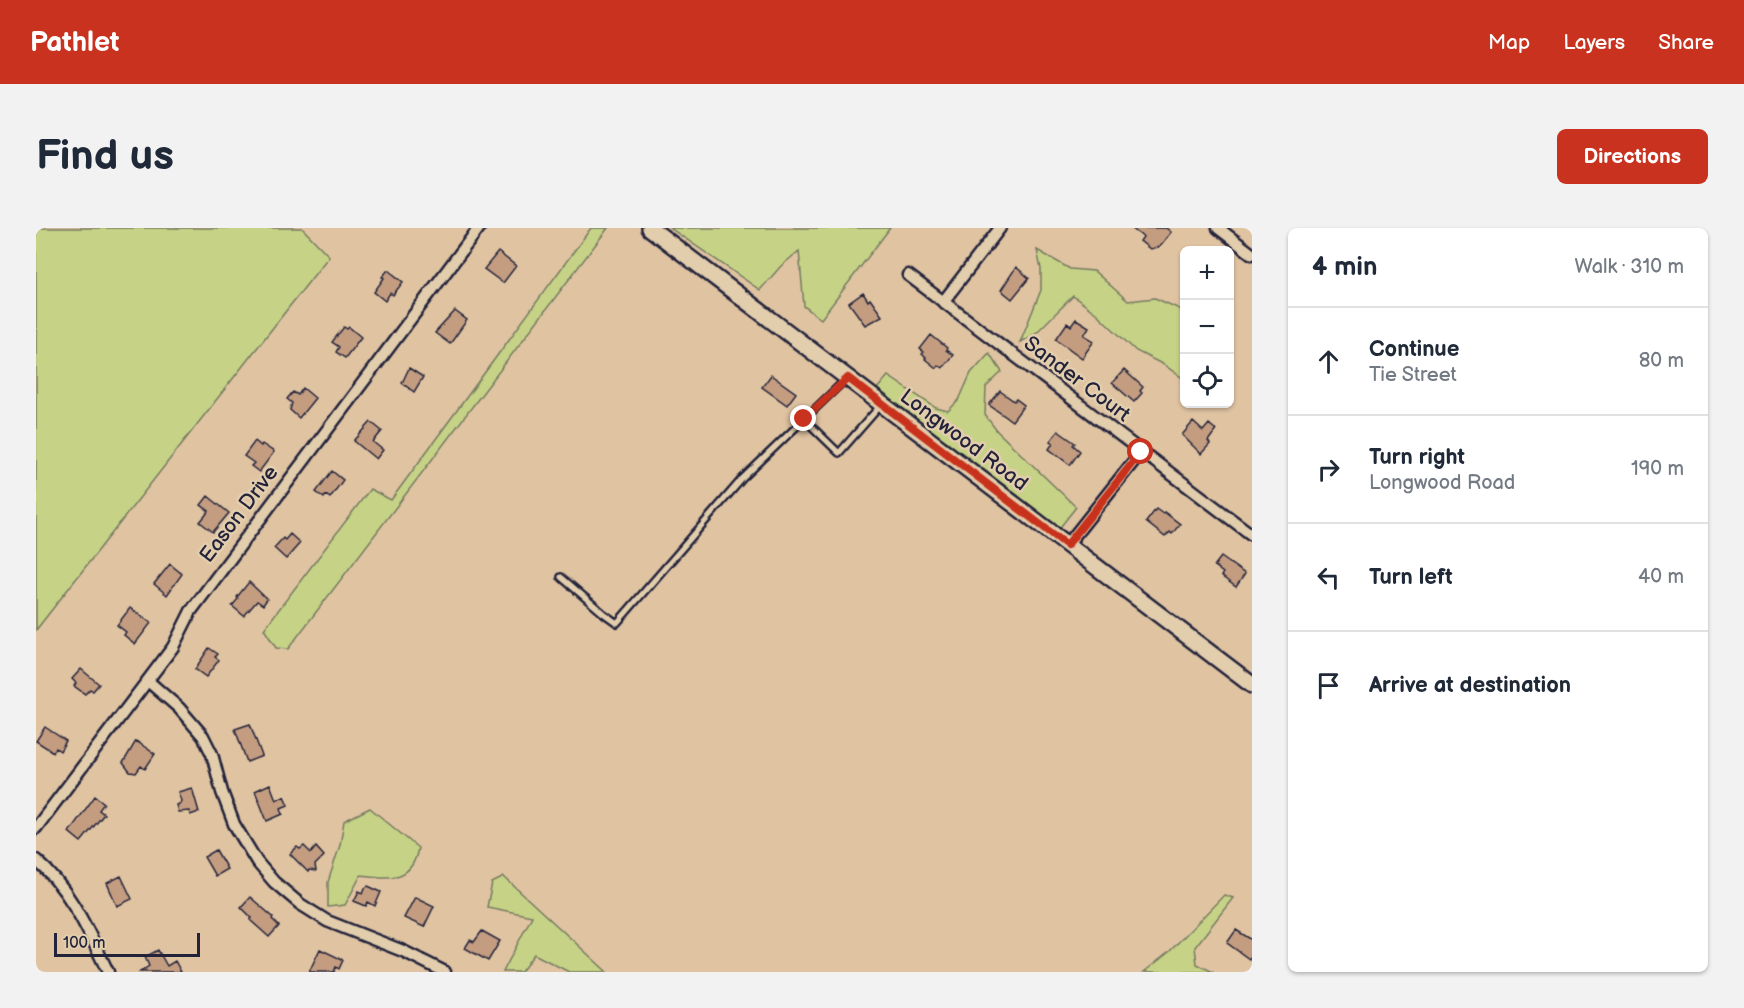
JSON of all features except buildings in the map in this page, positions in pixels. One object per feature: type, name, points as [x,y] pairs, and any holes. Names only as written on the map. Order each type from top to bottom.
[{"type":"main road","name":"Longwood Road","points":[[650,228],[1252,685]]},
{"type":"street","name":"Eason Drive","points":[[36,828],[173,647],[191,611],[479,228]]},
{"type":"street","points":[[943,302],[1000,228]]},
{"type":"street","points":[[1218,228],[1252,254]]},
{"type":"street","name":"Sander Court","points":[[908,275],[1252,535]]},
{"type":"street","points":[[1067,545],[1141,452]]},
{"type":"street","points":[[148,681],[179,708],[203,736],[216,764],[222,792],[234,824],[257,862],[274,882],[300,904],[327,921],[403,951],[445,972]]},
{"type":"street","points":[[36,860],[56,877],[70,898],[108,972]]},
{"type":"lane","points":[[561,577],[617,623],[742,479],[848,378]]},
{"type":"lane","points":[[804,419],[840,453],[882,404]]},
{"type":"green space","points":[[36,228],[302,228],[329,256],[36,630]]},
{"type":"green space","points":[[591,228],[608,228],[288,649],[276,648],[264,629],[370,489],[391,500]]},
{"type":"green space","points":[[670,228],[890,228],[821,319],[804,306],[799,251],[781,266],[760,290]]},
{"type":"green space","points":[[1037,250],[1070,269],[1094,271],[1128,301],[1155,298],[1180,309],[1180,376],[1136,351],[1097,314],[1073,296],[1036,333],[1020,342],[1041,290],[1041,269]]},
{"type":"green space","points":[[989,353],[1002,372],[986,387],[985,415],[997,431],[1076,507],[1058,530],[877,389],[888,376],[936,408],[948,411],[959,400],[971,373]]},
{"type":"green space","points":[[370,808],[418,848],[415,859],[404,873],[397,876],[361,875],[345,905],[328,907],[328,882],[340,845],[344,821]]},
{"type":"green space","points":[[504,877],[607,972],[569,972],[534,954],[521,972],[503,972],[532,916],[487,907],[492,883]]},
{"type":"green space","points":[[1224,895],[1233,898],[1195,947],[1197,964],[1213,972],[1144,972],[1169,952]]},
{"type":"route","points":[[804,419],[848,378],[1067,545],[1141,452]]}]
